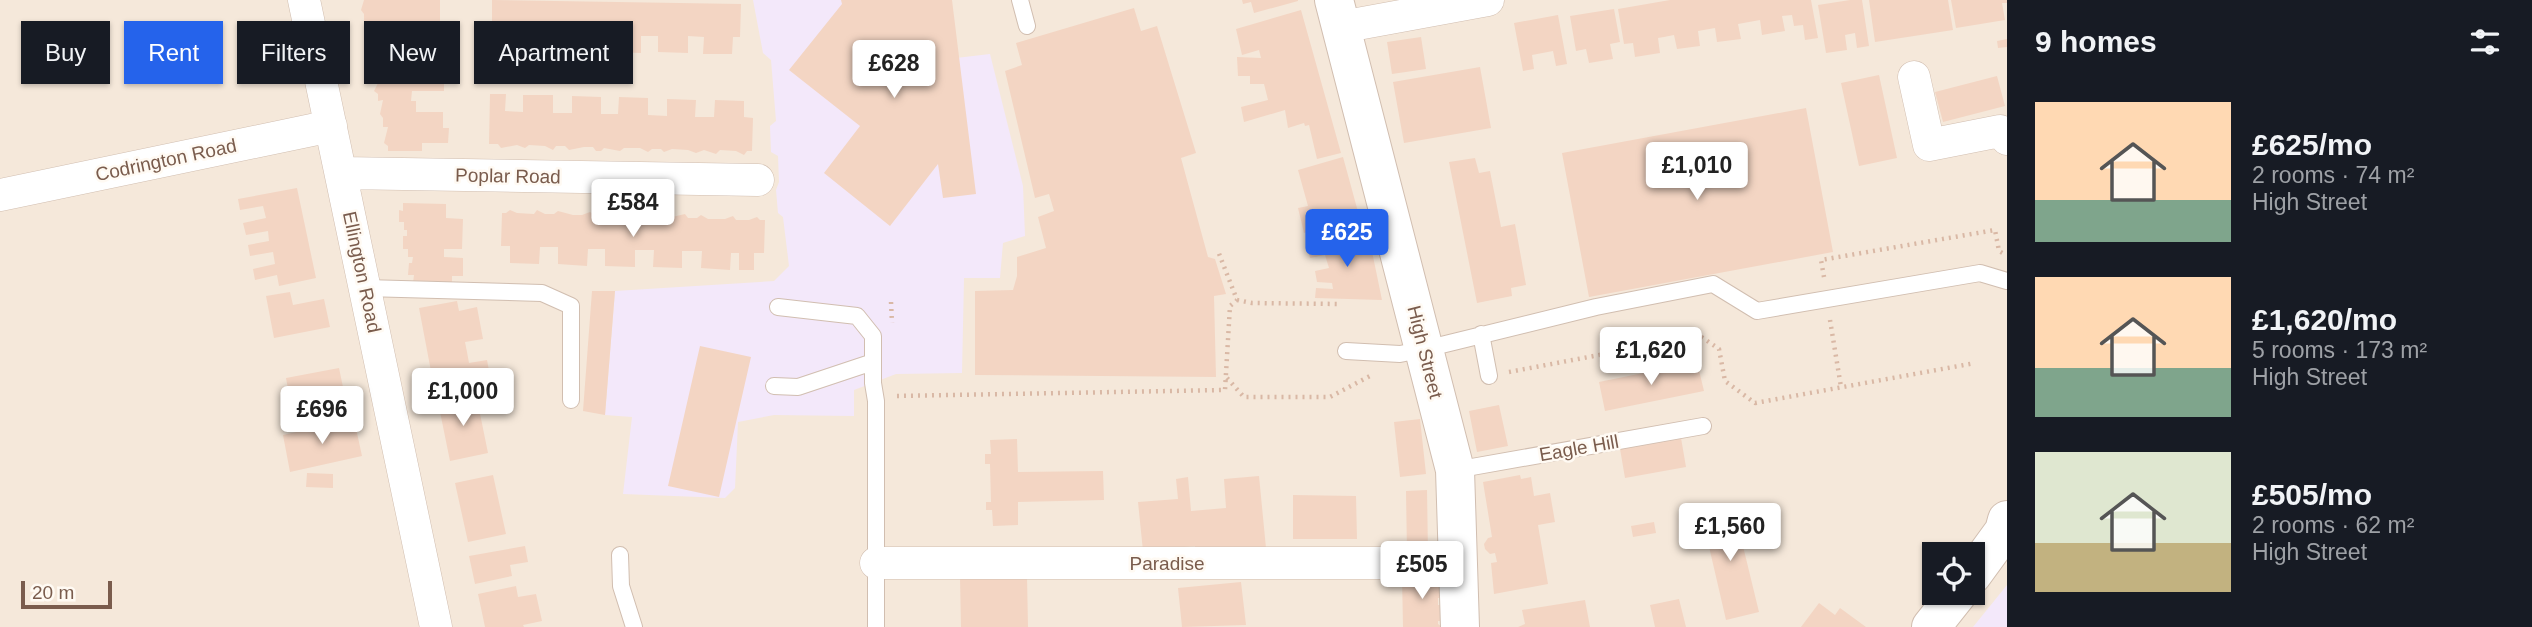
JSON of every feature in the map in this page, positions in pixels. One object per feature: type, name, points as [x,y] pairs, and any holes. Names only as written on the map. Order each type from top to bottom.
[{"type":"street","name":"Ellington Road","points":[[304,0],[436,627]]},
{"type":"street","points":[[1338,13],[1488,0]]},
{"type":"street","name":"High Street","points":[[1338,13],[1412,351],[1455,470],[1460,627]]},
{"type":"street","points":[[1914,77],[1929,145],[2000,131],[2007,139]]},
{"type":"street","name":"Codrington Road","points":[[0,195],[331,126]]},
{"type":"street","name":"Poplar Road","points":[[342,173],[758,180]]},
{"type":"street","points":[[1985,557],[2004,531],[2007,520]]},
{"type":"street","name":"Paradise","points":[[876,563],[1458,563]]},
{"type":"street","points":[[1931,627],[1948,605]]},
{"type":"lane","points":[[1020,0],[1027,26]]},
{"type":"lane","points":[[1346,351],[1412,351],[1596,307],[1713,284],[1757,311],[1980,273],[2007,281]]},
{"type":"lane","points":[[365,288],[542,293],[571,306],[571,400]]},
{"type":"lane","points":[[778,307],[857,316],[873,336],[873,383],[876,401],[876,627]]},
{"type":"lane","points":[[1481,334],[1489,376]]},
{"type":"lane","points":[[774,386],[798,387],[873,362]]},
{"type":"lane","name":"Eagle Hill","points":[[1455,470],[1703,426]]},
{"type":"lane","points":[[620,555],[621,586],[634,627]]},
{"type":"path","points":[[1218,251],[1237,300]]},
{"type":"path","points":[[1237,300],[1252,303],[1340,304]]},
{"type":"path","points":[[892,397],[1226,390],[1230,306],[1237,300]]},
{"type":"path","points":[[1489,376],[1700,337],[1719,349],[1725,381],[1755,403],[1975,363]]},
{"type":"path","points":[[1226,378],[1244,397],[1330,397],[1367,376],[1399,373],[1412,351]]},
{"type":"shaded area","points":[[0,0],[2007,0],[2007,627],[0,627]]},
{"type":"shaded area","points":[[753,0],[947,0],[956,58],[990,54],[1023,186],[1025,236],[1003,243],[1000,278],[964,278],[962,373],[896,374],[854,390],[854,416],[774,415],[738,422],[735,488],[725,498],[623,494],[632,417],[605,415],[615,291],[774,281],[789,266],[783,217],[778,213],[778,156],[771,152],[770,126],[776,121],[771,60],[763,53]]},
{"type":"shaded area","points":[[2007,585],[2007,627],[1973,627]]},
{"type":"building","points":[[364,0],[440,0],[440,21],[364,21],[361,10]]},
{"type":"building","points":[[492,0],[741,4],[740,37],[733,37],[732,54],[703,54],[704,37],[688,36],[688,53],[658,52],[658,36],[641,36],[641,53],[633,53],[633,21],[492,21]]},
{"type":"building","points":[[841,0],[952,0],[976,194],[943,198],[938,164],[890,226],[824,173],[860,126],[789,70],[842,4]]},
{"type":"building","points":[[1242,0],[1298,1],[1254,13],[1251,2],[1243,4]]},
{"type":"building","points":[[1670,0],[1811,0],[1818,38],[1805,40],[1803,25],[1794,26],[1792,15],[1782,16],[1785,31],[1762,35],[1760,20],[1738,24],[1741,39],[1717,42],[1715,28],[1698,31],[1700,46],[1677,49],[1674,35],[1658,38],[1660,53],[1635,57],[1633,43],[1624,44],[1618,9]]},
{"type":"building","points":[[1862,0],[1869,46],[1857,48],[1855,33],[1845,35],[1847,50],[1826,53],[1818,5]]},
{"type":"building","points":[[1869,0],[1948,0],[1953,30],[1875,42]]},
{"type":"building","points":[[1951,0],[2007,0],[2007,3],[2002,3],[2005,20],[1956,28]]},
{"type":"building","points":[[1134,8],[1141,31],[1157,26],[1196,153],[1181,158],[1208,257],[1215,259],[1226,294],[1214,296],[1216,377],[975,375],[975,291],[1013,290],[1017,276],[1017,257],[1046,248],[1038,217],[1054,211],[1049,194],[1035,198],[1005,71],[1022,65],[1016,43]]},
{"type":"building","points":[[1614,9],[1620,42],[1610,44],[1613,59],[1589,63],[1586,49],[1576,51],[1570,16]]},
{"type":"building","points":[[1301,10],[1341,153],[1317,159],[1309,125],[1305,126],[1304,123],[1288,128],[1285,110],[1244,122],[1241,107],[1268,100],[1264,84],[1250,84],[1250,76],[1238,76],[1237,57],[1261,58],[1259,50],[1242,55],[1236,29]]},
{"type":"building","points":[[1558,15],[1567,64],[1556,66],[1553,51],[1532,55],[1534,69],[1523,71],[1514,23]]},
{"type":"building","points":[[1421,37],[1426,69],[1392,74],[1387,42]]},
{"type":"building","points":[[2007,39],[2007,47],[1998,48],[1997,41]]},
{"type":"building","points":[[1480,67],[1491,128],[1404,143],[1393,82]]},
{"type":"building","points":[[1879,75],[1897,158],[1859,166],[1841,83]]},
{"type":"building","points":[[1997,76],[2005,106],[1943,122],[1935,92]]},
{"type":"building","points":[[378,84],[444,84],[444,91],[412,91],[411,101],[416,101],[416,112],[443,112],[443,128],[449,128],[448,143],[422,143],[422,151],[388,151],[388,146],[384,143],[388,127],[383,127],[380,114],[383,100],[378,101],[378,94],[374,91]]},
{"type":"building","points":[[490,94],[506,94],[505,111],[523,112],[523,95],[553,95],[553,113],[572,113],[572,96],[601,97],[601,114],[618,114],[619,97],[648,98],[648,115],[667,116],[667,99],[696,100],[695,117],[714,117],[715,100],[744,101],[744,117],[753,118],[752,151],[747,151],[744,155],[736,151],[720,150],[716,154],[704,150],[696,153],[672,149],[664,152],[661,149],[652,149],[648,152],[640,148],[624,148],[620,151],[604,148],[596,151],[593,147],[569,150],[565,146],[556,146],[553,150],[545,146],[529,145],[525,148],[517,145],[501,148],[498,144],[489,144]]},
{"type":"building","points":[[1806,108],[1833,252],[1589,297],[1562,153]]},
{"type":"building","points":[[1343,157],[1363,230],[1318,242],[1314,230],[1304,233],[1298,208],[1308,206],[1298,170]]},
{"type":"building","points":[[1475,158],[1479,173],[1490,171],[1501,227],[1515,224],[1526,285],[1511,288],[1512,296],[1477,303],[1449,162]]},
{"type":"building","points":[[297,188],[316,278],[279,286],[277,275],[255,280],[253,269],[275,264],[273,252],[250,256],[248,245],[269,241],[268,231],[246,235],[243,223],[266,218],[263,206],[240,210],[238,199]]},
{"type":"building","points":[[403,203],[446,204],[446,218],[463,219],[462,249],[444,249],[444,257],[463,258],[463,276],[452,276],[452,283],[413,283],[414,275],[408,275],[409,263],[412,263],[413,257],[408,257],[408,249],[403,249],[403,236],[407,236],[407,230],[404,230],[404,222],[399,222],[399,210],[403,211]]},
{"type":"building","points":[[510,210],[534,214],[537,210],[545,214],[558,211],[573,215],[590,212],[597,216],[605,212],[612,216],[629,216],[633,213],[649,217],[653,214],[668,218],[685,214],[688,218],[701,215],[708,219],[733,216],[736,220],[757,217],[765,220],[764,253],[754,253],[754,270],[739,270],[739,253],[731,253],[730,270],[701,268],[702,251],[682,251],[682,268],[653,267],[654,250],[635,250],[635,267],[605,266],[605,249],[588,249],[587,266],[558,264],[558,247],[540,247],[539,264],[510,263],[510,246],[501,246],[502,213]]},
{"type":"building","points":[[1368,232],[1382,300],[1315,298],[1316,288],[1333,289],[1332,283],[1317,282],[1315,271],[1329,268],[1325,255],[1310,258],[1307,245]]},
{"type":"building","points":[[592,291],[615,291],[605,415],[583,411]]},
{"type":"building","points":[[290,292],[293,305],[324,299],[330,327],[274,338],[266,296]]},
{"type":"building","points":[[457,301],[459,311],[477,307],[483,339],[465,342],[469,363],[487,360],[490,376],[434,387],[419,308]]},
{"type":"building","points":[[700,346],[751,357],[719,497],[668,486]]},
{"type":"building","points":[[1697,362],[1704,391],[1605,411],[1599,382]]},
{"type":"building","points":[[339,368],[348,411],[291,423],[287,402],[308,398],[305,386],[288,389],[286,378]]},
{"type":"building","points":[[476,394],[488,453],[450,461],[438,402]]},
{"type":"building","points":[[1499,405],[1508,446],[1477,452],[1469,411]]},
{"type":"building","points":[[354,419],[362,456],[290,472],[283,435]]},
{"type":"building","points":[[1420,419],[1426,474],[1400,477],[1394,422]]},
{"type":"building","points":[[1680,432],[1686,467],[1625,478],[1619,443]]},
{"type":"building","points":[[1017,439],[1018,472],[1103,471],[1104,500],[1018,502],[1018,525],[993,526],[992,510],[986,510],[986,502],[991,502],[990,464],[985,464],[985,454],[991,454],[990,440]]},
{"type":"building","points":[[307,473],[333,474],[333,488],[306,487]]},
{"type":"building","points":[[493,475],[506,534],[468,542],[455,483]]},
{"type":"building","points":[[1520,475],[1521,479],[1531,477],[1534,496],[1550,493],[1555,522],[1538,525],[1548,584],[1494,594],[1491,563],[1497,562],[1495,553],[1490,554],[1484,544],[1492,537],[1483,482]]},
{"type":"building","points":[[1259,476],[1266,548],[1195,553],[1195,546],[1143,551],[1138,502],[1178,499],[1176,479],[1188,477],[1191,511],[1226,508],[1224,479]]},
{"type":"building","points":[[1427,490],[1428,553],[1407,553],[1406,491]]},
{"type":"building","points":[[1293,495],[1356,496],[1357,539],[1293,539]]},
{"type":"building","points":[[1733,505],[1759,612],[1726,620],[1701,512]]},
{"type":"building","points":[[1654,522],[1656,533],[1633,537],[1631,526]]},
{"type":"building","points":[[525,546],[528,562],[510,565],[512,576],[475,584],[469,556]]},
{"type":"building","points":[[1027,576],[1028,627],[961,627],[960,577]]},
{"type":"building","points":[[1402,576],[1444,576],[1444,598],[1438,598],[1438,605],[1442,605],[1443,621],[1438,621],[1438,624],[1442,627],[1403,627]]},
{"type":"building","points":[[1241,582],[1246,625],[1182,627],[1178,588]]},
{"type":"building","points":[[516,586],[518,597],[536,594],[542,621],[523,625],[524,627],[485,627],[478,594]]},
{"type":"building","points":[[1679,599],[1686,627],[1655,627],[1650,605]]},
{"type":"building","points":[[1585,600],[1590,627],[1518,627],[1525,624],[1522,610]]},
{"type":"building","points":[[1819,603],[1835,615],[1840,608],[1866,627],[1801,627]]}]
